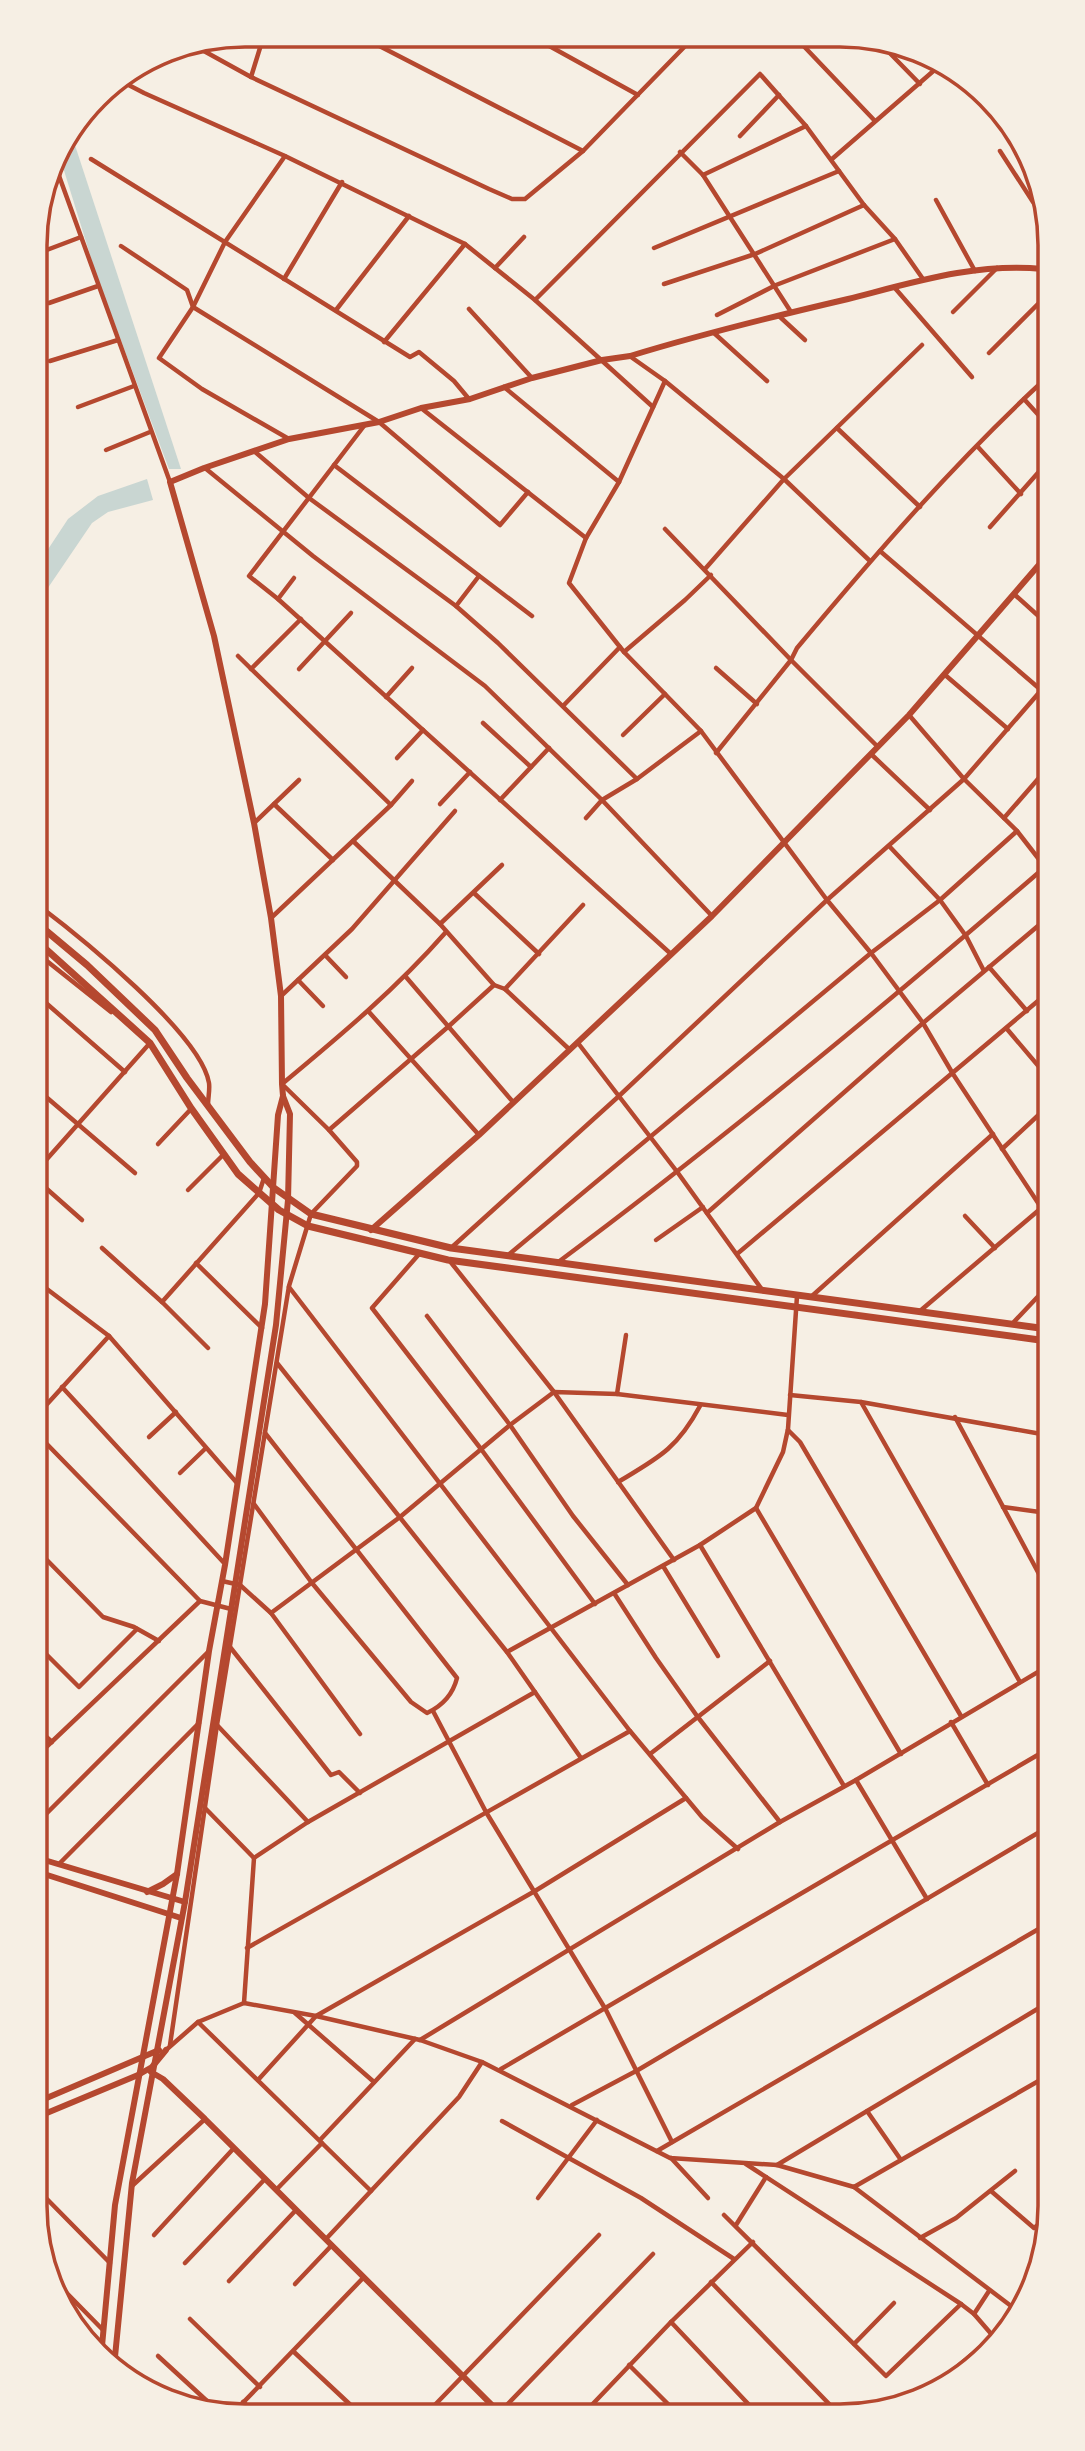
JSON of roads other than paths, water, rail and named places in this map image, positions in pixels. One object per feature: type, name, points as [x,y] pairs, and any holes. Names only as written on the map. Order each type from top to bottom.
[{"type":"main road","points":[[48,932],[87,965],[155,1030],[264,1178],[288,1200],[311,1214],[451,1248],[1037,1328]]},
{"type":"main road","points":[[48,951],[150,1043],[191,1108],[238,1174],[273,1206],[308,1226],[448,1260],[1037,1340]]},
{"type":"street","points":[[251,77],[260,47]]},
{"type":"street","points":[[381,47],[583,151]]},
{"type":"street","points":[[551,47],[638,95]]},
{"type":"street","points":[[203,52],[251,77],[512,199],[525,199],[583,151],[684,47]]},
{"type":"street","points":[[805,47],[875,121]]},
{"type":"street","points":[[891,55],[920,84]]},
{"type":"street","points":[[832,159],[933,72]]},
{"type":"street","points":[[536,300],[760,74],[806,126],[923,279]]},
{"type":"street","points":[[129,85],[342,182],[465,244],[536,300],[653,407]]},
{"type":"street","points":[[740,136],[779,95]]},
{"type":"street","points":[[703,175],[806,126]]},
{"type":"street","points":[[1000,151],[1032,201]]},
{"type":"street","points":[[680,152],[703,175],[791,312]]},
{"type":"street","points":[[285,156],[225,242],[193,307],[159,358],[202,389],[289,439]]},
{"type":"street","points":[[91,159],[384,342],[410,357],[419,352],[454,381],[470,399]]},
{"type":"street","points":[[654,248],[839,171]]},
{"type":"street","points":[[60,177],[170,482],[214,636],[254,823],[271,918],[281,996],[283,1096],[290,1114],[287,1216],[276,1325],[188,1903]]},
{"type":"street","points":[[284,279],[342,182]]},
{"type":"street","points":[[936,200],[975,272]]},
{"type":"street","points":[[664,284],[755,254],[864,205]]},
{"type":"street","points":[[336,310],[409,216]]},
{"type":"street","points":[[48,249],[81,237]]},
{"type":"street","points":[[495,268],[524,237]]},
{"type":"street","points":[[717,315],[776,285],[895,239]]},
{"type":"street","points":[[384,342],[465,244]]},
{"type":"street","points":[[121,246],[187,290],[193,307],[379,422],[500,525],[528,492]]},
{"type":"street","points":[[953,312],[998,268]]},
{"type":"street","points":[[170,482],[289,439],[364,426],[421,408],[470,399],[532,378],[602,360],[630,356],[923,279],[998,268],[1038,269]]},
{"type":"street","points":[[49,303],[98,286]]},
{"type":"street","points":[[894,287],[972,377]]},
{"type":"street","points":[[989,353],[1038,304]]},
{"type":"street","points":[[469,309],[532,378]]},
{"type":"street","points":[[778,316],[805,340]]},
{"type":"street","points":[[714,333],[767,381]]},
{"type":"street","points":[[50,361],[118,340]]},
{"type":"street","points":[[705,569],[784,479],[922,345]]},
{"type":"street","points":[[630,356],[665,381],[784,479],[870,561]]},
{"type":"street","points":[[665,381],[619,482],[586,538],[569,583],[622,649],[701,731],[827,900],[871,953],[923,1023],[953,1074],[1038,1203]]},
{"type":"street","points":[[78,407],[134,386]]},
{"type":"street","points":[[503,386],[619,482]]},
{"type":"street","points":[[716,753],[791,660],[797,648],[870,561],[1009,412],[1038,386]]},
{"type":"street","points":[[1024,399],[1038,414]]},
{"type":"street","points":[[421,408],[586,538]]},
{"type":"street","points":[[364,426],[249,576],[325,641],[671,954]]},
{"type":"street","points":[[837,428],[920,508]]},
{"type":"street","points":[[106,450],[150,432]]},
{"type":"street","points":[[978,447],[1021,494]]},
{"type":"street","points":[[254,452],[309,498],[456,606],[503,647],[637,779]]},
{"type":"street","points":[[334,465],[532,616]]},
{"type":"street","points":[[204,468],[313,556],[485,686],[602,800],[712,916]]},
{"type":"street","points":[[990,527],[1038,473]]},
{"type":"street","points":[[665,529],[877,746]]},
{"type":"street","points":[[880,551],[1038,685]]},
{"type":"street","points":[[370,1230],[479,1135],[712,916],[909,715],[1038,566]]},
{"type":"street","points":[[563,706],[622,649],[685,600],[710,575]]},
{"type":"street","points":[[456,606],[479,576]]},
{"type":"street","points":[[278,599],[294,578]]},
{"type":"street","points":[[1013,594],[1038,616]]},
{"type":"street","points":[[299,669],[351,612]]},
{"type":"street","points":[[251,669],[300,619]]},
{"type":"street","points":[[238,656],[391,805]]},
{"type":"street","points":[[386,697],[412,668]]},
{"type":"street","points":[[716,668],[757,704]]},
{"type":"street","points":[[944,674],[1008,729]]},
{"type":"street","points":[[623,735],[665,694]]},
{"type":"street","points":[[451,1248],[619,1096],[827,900],[964,779],[1038,695]]},
{"type":"street","points":[[909,715],[964,779],[1017,831],[1038,858]]},
{"type":"street","points":[[483,723],[531,767]]},
{"type":"street","points":[[397,758],[423,730]]},
{"type":"street","points":[[586,818],[602,800],[637,779],[701,731]]},
{"type":"street","points":[[500,800],[549,748]]},
{"type":"street","points":[[870,753],[930,810]]},
{"type":"street","points":[[440,804],[470,772]]},
{"type":"street","points":[[1004,818],[1038,779]]},
{"type":"street","points":[[254,823],[299,780]]},
{"type":"street","points":[[271,918],[391,805],[412,781]]},
{"type":"street","points":[[274,804],[333,860]]},
{"type":"street","points":[[281,996],[352,929],[455,811]]},
{"type":"street","points":[[506,1256],[871,953],[940,900],[1017,831]]},
{"type":"street","points":[[353,841],[440,924],[494,985],[505,989],[570,1050]]},
{"type":"street","points":[[890,847],[940,900],[966,936],[984,971]]},
{"type":"street","points":[[440,924],[502,865]]},
{"type":"street","points":[[557,1264],[678,1173],[966,936],[1038,873]]},
{"type":"street","points":[[474,893],[539,954]]},
{"type":"street","points":[[505,989],[583,905]]},
{"type":"street","points":[[48,913],[140,992],[179,1032],[204,1068],[210,1084],[208,1105]]},
{"type":"street","points":[[706,1213],[1038,926]]},
{"type":"street","points":[[282,1084],[369,1012],[446,932]]},
{"type":"street","points":[[325,955],[346,976]]},
{"type":"street","points":[[48,962],[150,1043],[48,1158]]},
{"type":"street","points":[[989,967],[1027,1010]]},
{"type":"street","points":[[405,977],[513,1102]]},
{"type":"street","points":[[298,980],[323,1006]]},
{"type":"street","points":[[329,1130],[494,985]]},
{"type":"street","points":[[737,1254],[1038,1001]]},
{"type":"street","points":[[48,1004],[125,1072]]},
{"type":"street","points":[[369,1012],[479,1135]]},
{"type":"street","points":[[1007,1029],[1038,1065]]},
{"type":"street","points":[[578,1043],[678,1173],[763,1292]]},
{"type":"street","points":[[237,1584],[289,1286],[311,1214],[357,1166],[329,1130],[282,1084]]},
{"type":"street","points":[[102,2342],[115,2205],[177,1874],[209,1651],[262,1328],[278,1115],[283,1096]]},
{"type":"street","points":[[48,1098],[135,1173]]},
{"type":"street","points":[[158,1144],[191,1108]]},
{"type":"street","points":[[1002,1149],[1038,1116]]},
{"type":"street","points":[[812,1296],[993,1134]]},
{"type":"street","points":[[188,1191],[223,1155]]},
{"type":"street","points":[[162,1302],[259,1193],[264,1178]]},
{"type":"street","points":[[48,1190],[82,1220]]},
{"type":"street","points":[[656,1240],[703,1207]]},
{"type":"street","points":[[920,1311],[1038,1211]]},
{"type":"street","points":[[965,1216],[995,1248]]},
{"type":"street","points":[[102,1248],[208,1348]]},
{"type":"street","points":[[420,1253],[372,1308],[481,1449],[595,1604]]},
{"type":"street","points":[[448,1260],[554,1392],[674,1560]]},
{"type":"street","points":[[196,1264],[262,1328]]},
{"type":"street","points":[[289,1286],[553,1627],[630,1731],[702,1817],[738,1849]]},
{"type":"street","points":[[47,1289],[109,1336],[238,1485]]},
{"type":"street","points":[[507,1652],[701,1545],[756,1508],[783,1452],[788,1429],[797,1294]]},
{"type":"street","points":[[1012,1324],[1037,1297]]},
{"type":"street","points":[[427,1316],[510,1425],[573,1516],[628,1585]]},
{"type":"street","points":[[617,1394],[626,1335]]},
{"type":"street","points":[[47,1403],[109,1336]]},
{"type":"street","points":[[276,1363],[507,1652],[582,1758]]},
{"type":"street","points":[[62,1387],[225,1564]]},
{"type":"street","points":[[271,1613],[400,1517],[510,1425],[554,1392],[617,1394],[788,1415]]},
{"type":"street","points":[[790,1395],[861,1402],[1037,1433]]},
{"type":"street","points":[[861,1402],[1020,1682]]},
{"type":"street","points":[[618,1482],[668,1451],[688,1428],[700,1406]]},
{"type":"street","points":[[149,1437],[176,1412]]},
{"type":"street","points":[[955,1417],[1037,1571]]},
{"type":"street","points":[[788,1429],[800,1441],[961,1716]]},
{"type":"street","points":[[253,1504],[312,1583],[411,1702],[427,1713],[433,1711],[450,1694],[457,1678],[265,1432]]},
{"type":"street","points":[[47,1445],[200,1601],[233,1609]]},
{"type":"street","points":[[180,1473],[206,1448]]},
{"type":"street","points":[[1003,1507],[1037,1512]]},
{"type":"street","points":[[756,1508],[901,1754]]},
{"type":"street","points":[[701,1545],[844,1786]]},
{"type":"street","points":[[47,1561],[103,1618],[137,1629],[159,1641]]},
{"type":"street","points":[[663,1566],[718,1656]]},
{"type":"street","points":[[222,1581],[237,1584],[271,1613],[360,1734]]},
{"type":"street","points":[[614,1593],[697,1716],[780,1822]]},
{"type":"street","points":[[47,1746],[200,1601]]},
{"type":"street","points":[[115,2355],[131,2187],[205,1809],[230,1647],[233,1609]]},
{"type":"street","points":[[47,1655],[79,1687],[137,1629]]},
{"type":"street","points":[[230,1647],[331,1775],[340,1772],[360,1793]]},
{"type":"street","points":[[47,1813],[209,1651]]},
{"type":"street","points":[[650,1754],[770,1661]]},
{"type":"street","points":[[276,2190],[417,2039],[1037,1672]]},
{"type":"street","points":[[254,1858],[307,1822],[536,1692]]},
{"type":"street","points":[[433,1711],[486,1812],[606,2010],[672,2142]]},
{"type":"street","points":[[951,1722],[988,1785]]},
{"type":"street","points":[[59,1864],[199,1723]]},
{"type":"street","points":[[217,1725],[307,1822]]},
{"type":"street","points":[[247,1948],[630,1731]]},
{"type":"street","points":[[47,1738],[52,1742]]},
{"type":"street","points":[[501,2070],[1037,1755]]},
{"type":"street","points":[[856,1780],[927,1899]]},
{"type":"street","points":[[258,2080],[316,2016],[535,1891],[686,1798]]},
{"type":"street","points":[[205,1809],[254,1858],[244,2003]]},
{"type":"street","points":[[571,2106],[638,2070],[1037,1833]]},
{"type":"street","points":[[47,1861],[188,1903]]},
{"type":"street","points":[[147,1892],[177,1874]]},
{"type":"street","points":[[47,1875],[184,1919]]},
{"type":"street","points":[[168,2048],[184,1919]]},
{"type":"street","points":[[656,2152],[1037,1930]]},
{"type":"street","points":[[47,2113],[152,2069],[168,2048],[198,2022],[244,2003],[316,2016],[417,2039],[482,2062],[670,2158],[778,2165],[854,2187],[1009,2307]]},
{"type":"street","points":[[778,2165],[1037,2009]]},
{"type":"street","points":[[294,2012],[374,2082]]},
{"type":"street","points":[[198,2022],[371,2191]]},
{"type":"street","points":[[47,2098],[142,2055],[168,2048]]},
{"type":"street","points":[[326,2239],[459,2097],[482,2062]]},
{"type":"street","points":[[152,2069],[493,2404]]},
{"type":"street","points":[[854,2187],[1037,2082]]},
{"type":"street","points":[[867,2111],[901,2160]]},
{"type":"street","points":[[131,2187],[205,2119]]},
{"type":"street","points":[[538,2198],[597,2120]]},
{"type":"street","points":[[502,2121],[641,2198],[734,2259]]},
{"type":"street","points":[[154,2235],[234,2148]]},
{"type":"street","points":[[670,2158],[708,2198]]},
{"type":"street","points":[[745,2164],[961,2304],[991,2333]]},
{"type":"street","points":[[920,2238],[956,2218],[1014,2171]]},
{"type":"street","points":[[736,2225],[766,2177]]},
{"type":"street","points":[[186,2263],[265,2179]]},
{"type":"street","points":[[991,2191],[1034,2228],[1036,2227]]},
{"type":"street","points":[[47,2199],[110,2263]]},
{"type":"street","points":[[229,2281],[296,2210]]},
{"type":"street","points":[[724,2215],[886,2376],[961,2304]]},
{"type":"street","points":[[435,2404],[599,2235]]},
{"type":"street","points":[[593,2404],[753,2242]]},
{"type":"street","points":[[295,2284],[332,2245]]},
{"type":"street","points":[[507,2404],[653,2255]]},
{"type":"street","points":[[243,2402],[364,2277]]},
{"type":"street","points":[[711,2283],[829,2404]]},
{"type":"street","points":[[974,2314],[989,2291]]},
{"type":"street","points":[[69,2295],[103,2330]]},
{"type":"street","points":[[854,2344],[894,2303]]},
{"type":"street","points":[[190,2319],[260,2387]]},
{"type":"street","points":[[671,2322],[747,2404]]},
{"type":"street","points":[[293,2352],[349,2404]]},
{"type":"street","points":[[158,2356],[205,2400]]},
{"type":"street","points":[[629,2365],[668,2404]]}]
